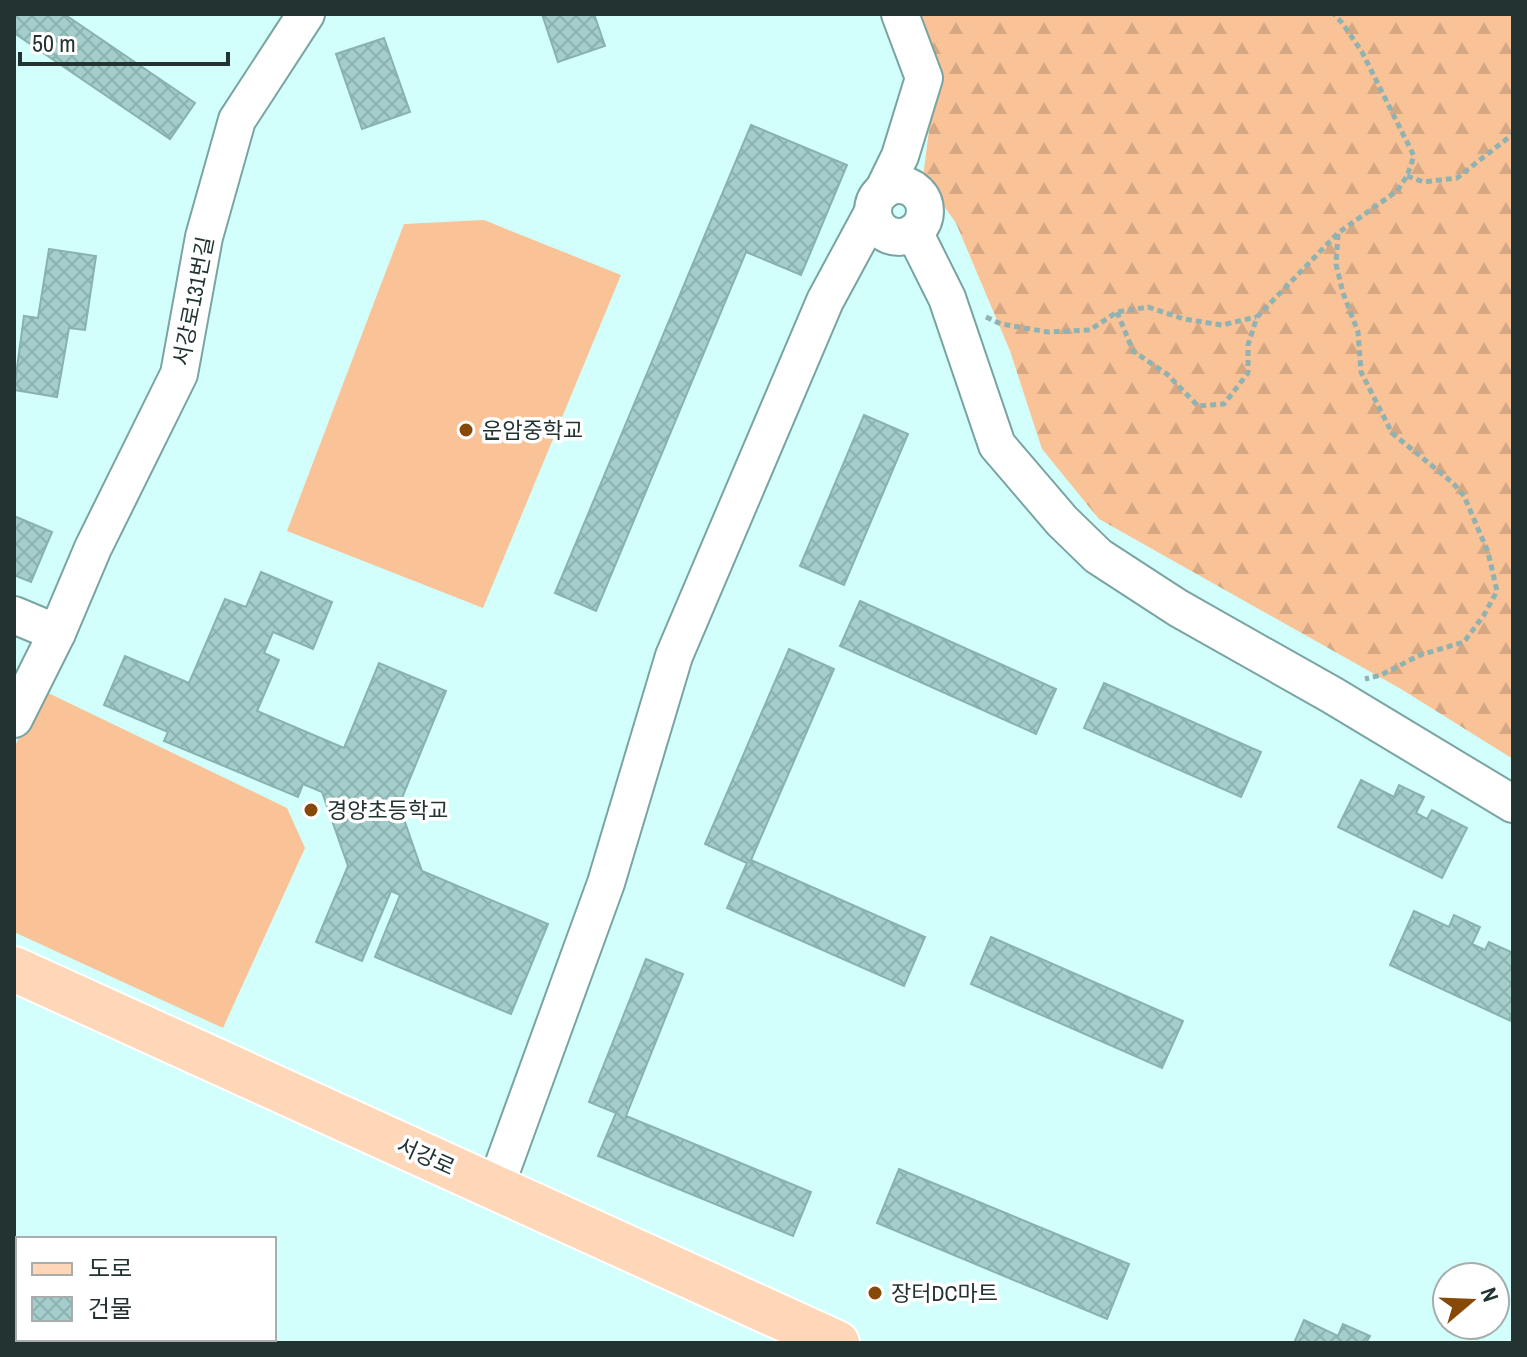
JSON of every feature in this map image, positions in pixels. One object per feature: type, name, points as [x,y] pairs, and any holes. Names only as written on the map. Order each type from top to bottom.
[{"type":"main road","name":"서강로","points":[[14,969],[837,1343]]},
{"type":"street","name":"서강로131번길","points":[[14,719],[57,633],[93,548],[179,374],[204,237],[237,120],[306,14]]},
{"type":"street","points":[[495,1188],[606,883],[674,656],[825,301],[900,156],[924,78],[900,14]]},
{"type":"street","points":[[878,202],[878,226],[892,236],[901,237],[914,232],[947,298],[997,445],[1062,521],[1098,556],[1167,601],[1332,695],[1513,804]]},
{"type":"street","points":[[14,615],[57,633]]},
{"type":"path","points":[[1117,312],[1133,351],[1167,374],[1198,406],[1224,404],[1248,373],[1248,345],[1257,317],[1338,233],[1397,191],[1407,176],[1414,156],[1362,52],[1334,14]]},
{"type":"path","points":[[1407,176],[1424,182],[1457,178],[1513,134]]},
{"type":"path","points":[[1332,695],[1357,681],[1381,675],[1420,655],[1464,642],[1497,591],[1488,552],[1464,496],[1453,483],[1392,433],[1361,372],[1358,332],[1336,264],[1338,233]]},
{"type":"path","points":[[947,298],[1001,324],[1048,332],[1090,330],[1117,312],[1148,307],[1184,319],[1222,325],[1257,317]]},
{"type":"green space","points":[[916,14],[1513,14],[1513,759],[1401,689],[1099,519],[1042,449],[1010,351],[956,223],[923,177],[937,68]]},
{"type":"green space","points":[[484,220],[621,275],[483,608],[287,531],[404,224]]},
{"type":"green space","points":[[42,690],[287,808],[305,848],[223,1028],[14,932],[14,748]]},
{"type":"building","points":[[14,14],[64,14],[195,103],[170,139],[14,33]]},
{"type":"building","points":[[542,14],[594,14],[605,46],[558,62]]},
{"type":"building","points":[[384,38],[410,112],[362,129],[336,54]]},
{"type":"building","name":"운암중학교","points":[[751,125],[847,165],[801,275],[746,252],[596,611],[555,593]]},
{"type":"building","points":[[49,249],[96,256],[85,330],[69,328],[57,397],[14,390],[24,316],[38,318]]},
{"type":"building","points":[[864,415],[908,434],[844,585],[800,566]]},
{"type":"building","points":[[14,516],[52,532],[31,582],[14,575]]},
{"type":"building","points":[[261,572],[332,602],[313,649],[273,632],[264,653],[279,660],[257,711],[344,748],[379,663],[446,691],[399,805],[422,871],[548,924],[511,1014],[375,957],[400,895],[391,891],[362,961],[316,942],[348,866],[322,792],[303,784],[298,797],[164,741],[168,732],[104,705],[125,656],[189,683],[225,599],[246,607]]},
{"type":"building","points":[[860,601],[1056,689],[1036,734],[840,646]]},
{"type":"building","points":[[789,649],[834,669],[751,860],[925,937],[904,986],[727,908],[747,863],[705,844]]},
{"type":"building","points":[[1104,683],[1261,752],[1241,797],[1084,728]]},
{"type":"building","points":[[1361,780],[1394,797],[1399,785],[1424,797],[1416,813],[1427,819],[1432,810],[1467,828],[1442,878],[1338,827]]},
{"type":"building","points":[[1414,911],[1449,927],[1454,915],[1480,927],[1472,944],[1485,950],[1489,942],[1513,953],[1513,1022],[1390,965]]},
{"type":"building","points":[[991,937],[1183,1021],[1162,1068],[971,984]]},
{"type":"building","points":[[646,959],[683,974],[626,1116],[811,1192],[793,1236],[598,1156],[616,1113],[589,1102]]},
{"type":"building","points":[[899,1169],[1129,1264],[1107,1319],[877,1223]]},
{"type":"building","points":[[1304,1320],[1338,1336],[1343,1324],[1370,1336],[1366,1343],[1294,1343]]},
{"type":"place","name":"운암중학교","points":[[466,430]]},
{"type":"place","name":"경양초등학교","points":[[311,810]]},
{"type":"place","name":"장터DC마트","points":[[875,1293]]}]
